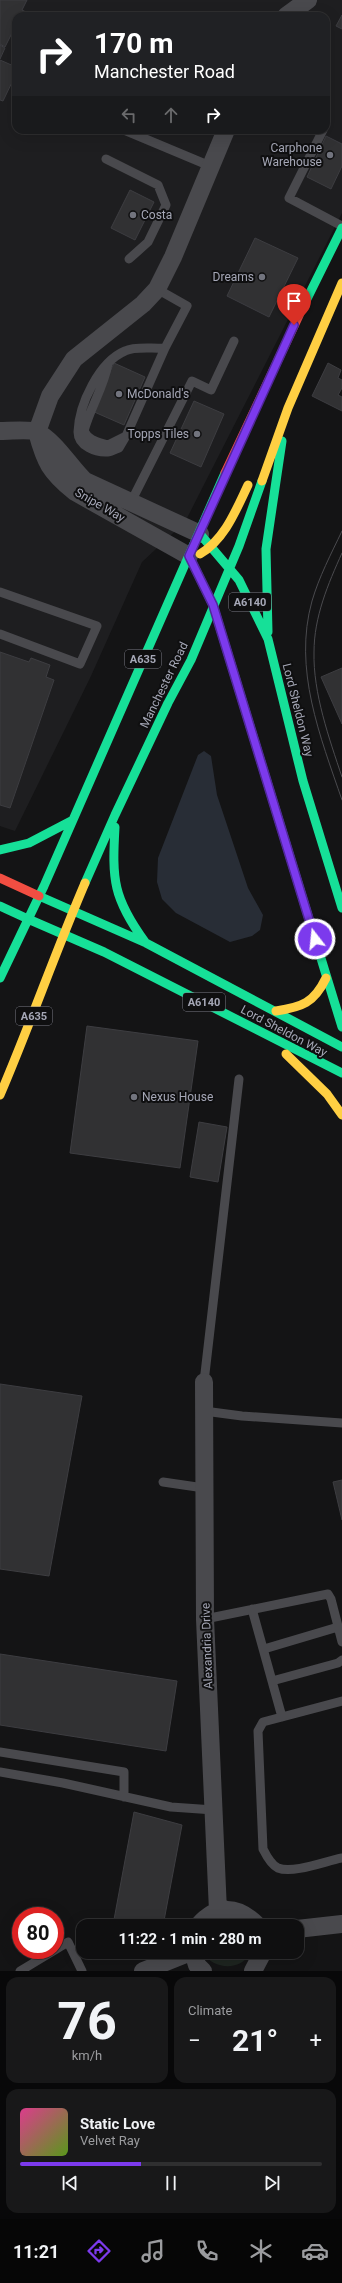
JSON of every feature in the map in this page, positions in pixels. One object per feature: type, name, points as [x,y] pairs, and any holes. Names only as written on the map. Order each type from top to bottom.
[{"type":"main road","name":"A635","points":[[0,978],[39,896],[189,556],[205,540],[306,299],[342,227]]},
{"type":"main road","name":"Manchester Road","points":[[0,1095],[30,1026],[63,935],[115,815],[168,703],[191,660],[238,546],[288,408],[342,283]]},
{"type":"main road","points":[[189,556],[202,554],[205,540],[228,525],[288,408]]},
{"type":"main road","points":[[268,639],[266,549],[288,408]]},
{"type":"main road","name":"Lord Sheldon Way","points":[[205,540],[239,580],[268,639],[303,780],[342,908]]},
{"type":"main road","name":"A6140","points":[[189,556],[213,605],[342,1027]]},
{"type":"main road","points":[[115,815],[114,874],[116,893],[126,914],[146,943]]},
{"type":"main road","points":[[0,850],[14,850],[28,846],[73,820]]},
{"type":"main road","name":"A6140","points":[[0,878],[39,896]]},
{"type":"main road","name":"Lord Sheldon Way","points":[[39,896],[146,943],[342,1047]]},
{"type":"main road","name":"A6140","points":[[0,906],[63,935]]},
{"type":"main road","name":"Lord Sheldon Way","points":[[63,935],[104,952],[216,1008],[273,1040],[342,1073]]},
{"type":"main road","points":[[276,1011],[296,1008],[311,1002],[321,991],[326,978]]},
{"type":"main road","points":[[273,1040],[327,1094],[342,1115]]},
{"type":"street","points":[[292,12],[308,0]]},
{"type":"street","points":[[0,431],[36,432],[50,396],[74,359],[143,304],[157,289],[173,257],[224,134]]},
{"type":"street","name":"Snipe Way","points":[[36,432],[61,453],[72,469],[85,481],[131,502],[205,540]]},
{"type":"street","name":"Snipe Way","points":[[36,432],[44,459],[59,479],[75,492],[189,556]]},
{"type":"street","name":"Alexandria Drive","points":[[204,1382],[205,1619],[218,1910]]},
{"type":"street","points":[[207,1919],[218,1910],[232,1910],[244,1914],[250,1919]]},
{"type":"street","points":[[304,1928],[342,1924]]},
{"type":"street","points":[[143,1971],[174,1959]]},
{"type":"street","points":[[195,1959],[203,1971]]},
{"type":"street","points":[[253,1971],[259,1959]]},
{"type":"lane","points":[[134,134],[210,166]]},
{"type":"lane","points":[[321,134],[289,198],[342,227]]},
{"type":"lane","points":[[106,159],[158,185],[166,205],[148,242],[129,259]]},
{"type":"lane","points":[[157,289],[187,306],[165,348],[126,436],[119,448],[108,452],[91,450],[83,444],[78,434],[83,406],[99,372],[108,361],[126,350],[165,348]]},
{"type":"lane","points":[[131,502],[192,381],[210,390],[234,341]]},
{"type":"lane","points":[[0,592],[97,626],[80,664],[0,634]]},
{"type":"lane","points":[[204,1382],[239,1079]]},
{"type":"lane","points":[[204,1410],[242,1416],[342,1423]]},
{"type":"lane","points":[[163,1482],[204,1488]]},
{"type":"lane","points":[[205,1619],[328,1594],[331,1599],[342,1642]]},
{"type":"lane","points":[[252,1609],[282,1716]]},
{"type":"lane","points":[[264,1649],[338,1627]]},
{"type":"lane","points":[[272,1681],[338,1663],[342,1660]]},
{"type":"lane","points":[[342,1702],[263,1722],[258,1731],[263,1848],[269,1860],[277,1868],[289,1869],[342,1858]]},
{"type":"lane","points":[[0,1752],[124,1772],[124,1797]]},
{"type":"lane","points":[[0,1772],[170,1807],[214,1810]]},
{"type":"lane","points":[[64,1944],[68,1942],[82,1971]]},
{"type":"lane","points":[[20,1971],[40,1959]]},
{"type":"shaded area","points":[[0,0],[342,0],[342,213],[185,522],[142,562],[91,676],[15,831],[0,826]]},
{"type":"shaded area","points":[[204,751],[211,756],[217,795],[248,888],[263,915],[260,930],[252,936],[230,942],[176,913],[162,899],[157,882],[158,858],[198,755]]},
{"type":"shaded area","points":[[209,1959],[245,1959],[241,1963],[228,1966],[214,1963]]},
{"type":"building","points":[[0,0],[27,0],[22,10],[26,12],[12,12],[12,33],[5,47],[0,44]]},
{"type":"building","points":[[342,15],[342,29],[336,26]]},
{"type":"building","points":[[0,45],[5,48],[0,59]]},
{"type":"building","points":[[0,60],[12,65],[12,82],[3,101],[0,100]]},
{"type":"building","name":"Carphone Warehouse","points":[[326,136],[342,144],[342,166],[331,189],[307,177]]},
{"type":"building","name":"Costa","points":[[130,190],[154,202],[135,240],[111,228]]},
{"type":"building","name":"Dreams","points":[[255,238],[298,258],[269,317],[227,296]]},
{"type":"building","name":"McDonald's","points":[[114,363],[145,377],[124,425],[92,411]]},
{"type":"building","points":[[328,363],[341,370],[338,378],[342,380],[342,388],[338,395],[342,397],[342,411],[312,396]]},
{"type":"building","name":"Topps Tiles","points":[[194,401],[224,414],[201,467],[170,453]]},
{"type":"building","points":[[0,652],[29,662],[31,658],[50,665],[46,677],[54,680],[10,808],[0,805]]},
{"type":"building","points":[[342,668],[342,724],[321,677]]},
{"type":"building","name":"Nexus House","points":[[87,1026],[198,1041],[180,1168],[70,1153]]},
{"type":"building","points":[[199,1122],[227,1127],[218,1182],[190,1177]]},
{"type":"building","points":[[0,1384],[82,1396],[49,1576],[0,1569]]},
{"type":"building","points":[[342,1480],[342,1520],[333,1482]]},
{"type":"building","points":[[0,1654],[177,1681],[166,1751],[0,1725]]},
{"type":"building","points":[[134,1812],[182,1825],[164,1919],[114,1919]]},
{"type":"tram line","points":[[342,531],[322,574],[312,601],[307,626],[306,652],[307,677],[318,727],[342,800]]},
{"type":"tram line","points":[[342,553],[319,613],[316,626],[314,652],[314,668],[319,699],[327,731],[342,777]]},
{"type":"traffic: fast","points":[[302,309],[342,228]]},
{"type":"traffic: fast","points":[[275,488],[282,441]]},
{"type":"traffic: fast","points":[[0,978],[44,886],[225,473]]},
{"type":"traffic: fast","points":[[85,883],[115,815],[168,703],[191,660],[239,546],[262,481]]},
{"type":"traffic: fast","points":[[268,632],[266,549],[275,488]]},
{"type":"traffic: fast","points":[[200,534],[239,580],[268,639],[303,781],[342,908]]},
{"type":"traffic: fast","points":[[189,556],[213,605],[342,1027]]},
{"type":"traffic: fast","points":[[0,850],[29,843],[73,820]]},
{"type":"traffic: fast","points":[[115,827],[114,861],[117,888],[126,913],[145,942]]},
{"type":"traffic: fast","points":[[39,896],[146,943],[342,1047]]},
{"type":"traffic: fast","points":[[0,906],[28,919]]},
{"type":"traffic: fast","points":[[28,919],[104,952],[342,1073]]},
{"type":"traffic: slow","points":[[262,481],[288,408],[342,283]]},
{"type":"traffic: slow","points":[[200,554],[209,548],[223,532],[234,514],[248,485]]},
{"type":"traffic: slow","points":[[0,1095],[85,883]]},
{"type":"traffic: slow","points":[[276,1011],[293,1008],[306,1002],[317,993],[326,978]]},
{"type":"traffic: slow","points":[[286,1054],[327,1094],[342,1115]]},
{"type":"traffic: jam","points":[[225,473],[302,309]]},
{"type":"traffic: jam","points":[[0,878],[39,896]]},
{"type":"place","name":"Carphone Warehouse","points":[[330,155]]},
{"type":"place","name":"Costa","points":[[133,215]]},
{"type":"place","name":"Dreams","points":[[262,277]]},
{"type":"place","name":"McDonald's","points":[[119,394]]},
{"type":"place","name":"Topps Tiles","points":[[197,434]]},
{"type":"place","name":"Nexus House","points":[[134,1097]]},
{"type":"route","points":[[294,325],[189,556],[213,605],[230,656],[315,939]]}]
